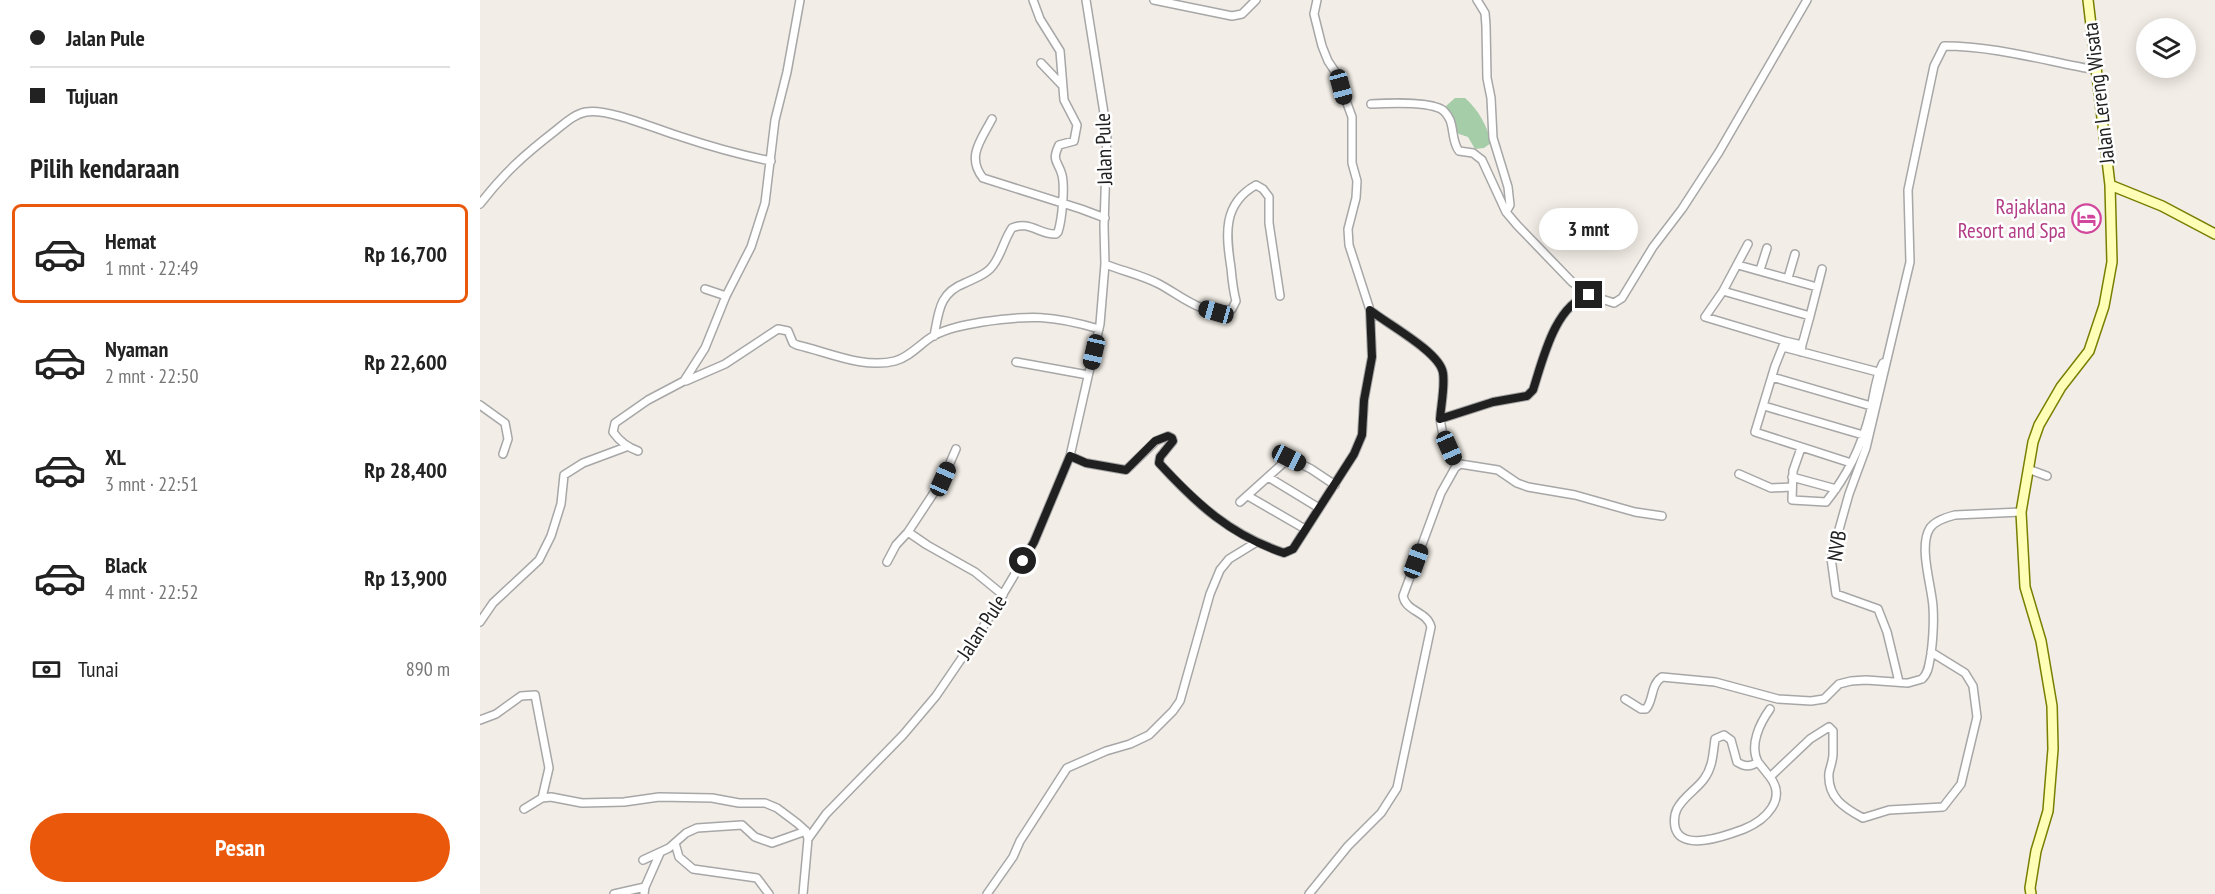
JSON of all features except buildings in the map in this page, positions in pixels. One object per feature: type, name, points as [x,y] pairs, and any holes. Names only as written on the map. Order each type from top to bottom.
[{"type":"street","points":[[684,381],[705,348],[726,296],[751,247],[759,224],[765,203],[775,120],[787,72],[800,0]]},
{"type":"street","points":[[934,336],[943,298],[950,290],[978,278],[989,270],[999,257],[1012,228],[1026,225],[1049,234],[1056,234],[1060,228],[1062,177],[1055,163],[1055,154],[1059,145],[1074,141],[1077,128],[1065,104],[1061,84],[1060,51],[1040,19],[1034,0]]},
{"type":"street","name":"Jalan Pule","points":[[808,839],[826,814],[903,735],[936,696],[1003,595],[1034,542],[1070,456],[1099,329],[1105,264],[1107,132],[1086,0]]},
{"type":"street","points":[[1154,0],[1232,16],[1242,14],[1256,0]]},
{"type":"street","points":[[1070,456],[1086,463],[1126,470],[1155,441],[1168,436],[1173,441],[1160,457],[1159,463],[1184,490],[1212,516],[1255,543],[1284,553],[1293,549],[1354,454],[1362,435],[1364,400],[1372,357],[1370,310],[1349,245],[1348,229],[1356,198],[1357,181],[1352,163],[1352,117],[1336,74],[1322,46],[1314,14],[1317,0]]},
{"type":"street","points":[[1477,0],[1485,14],[1487,78],[1491,98],[1493,138],[1508,187],[1510,206],[1506,212]]},
{"type":"street","points":[[1371,104],[1406,103],[1442,109],[1452,126],[1458,151],[1473,153],[1482,160],[1506,212],[1572,282],[1589,295],[1610,303],[1618,302],[1719,152],[1807,0]]},
{"type":"street","name":"Jalan Lereng Wisata","points":[[2031,894],[2036,851],[2048,811],[2052,770],[2052,706],[2041,641],[2025,586],[2021,512],[2033,442],[2039,425],[2061,387],[2089,351],[2104,306],[2112,262],[2110,185],[2088,0]]},
{"type":"street","points":[[1801,448],[1792,477],[1792,500],[1826,502],[1851,463],[1863,435],[1878,372],[1888,354],[1910,262],[1908,190],[1934,66],[1944,46],[1996,49],[2096,70]]},
{"type":"street","points":[[1041,63],[1061,84]]},
{"type":"street","points":[[480,204],[522,156],[573,118],[589,111],[612,115],[727,151],[771,161]]},
{"type":"street","points":[[992,119],[974,156],[975,165],[982,178],[1081,208],[1105,218]]},
{"type":"street","points":[[1105,264],[1158,283],[1195,306],[1216,312],[1232,309],[1236,301],[1226,236],[1227,224],[1241,196],[1256,185],[1263,189],[1269,197],[1269,223],[1280,296]]},
{"type":"street","points":[[2110,185],[2162,206],[2215,234]]},
{"type":"street","points":[[1748,244],[1723,291],[1705,317],[1878,372]]},
{"type":"street","points":[[1760,270],[1767,248]]},
{"type":"street","points":[[1788,278],[1795,254]]},
{"type":"street","points":[[1738,265],[1817,287]]},
{"type":"street","points":[[1801,349],[1822,269]]},
{"type":"street","points":[[705,289],[726,296]]},
{"type":"street","points":[[1723,291],[1810,316]]},
{"type":"street","points":[[1440,419],[1493,402],[1527,396],[1533,390],[1550,336],[1578,298],[1589,295]]},
{"type":"street","points":[[1370,310],[1438,360],[1443,372],[1440,425],[1457,465]]},
{"type":"street","points":[[638,451],[626,447],[613,432],[615,423],[648,400],[684,381],[725,364],[778,329],[788,331],[793,343],[797,345],[867,362],[897,360],[934,336],[968,324],[1024,316],[1068,319],[1099,329]]},
{"type":"street","points":[[1784,344],[1755,432],[1851,463]]},
{"type":"street","name":"NVB","points":[[1888,354],[1866,448],[1848,494],[1831,558],[1836,594],[1878,609],[1887,632],[1899,682]]},
{"type":"street","points":[[1016,362],[1088,375]]},
{"type":"street","points":[[1772,377],[1871,406]]},
{"type":"street","points":[[480,405],[505,423],[508,440],[503,454]]},
{"type":"street","points":[[1764,406],[1863,435]]},
{"type":"street","points":[[480,622],[493,603],[539,560],[551,537],[561,504],[564,475],[583,463],[626,447]]},
{"type":"street","points":[[887,562],[896,545],[908,532],[943,479],[956,449]]},
{"type":"street","points":[[1240,502],[1289,458],[1335,485]]},
{"type":"street","points":[[1457,465],[1468,464],[1498,470],[1517,483],[1528,487],[1575,495],[1635,512],[1662,516]]},
{"type":"street","points":[[1309,894],[1348,846],[1381,813],[1397,788],[1431,627],[1426,617],[1407,606],[1403,596],[1441,493],[1457,465]]},
{"type":"street","points":[[2028,469],[2047,476]]},
{"type":"street","points":[[1738,474],[1771,488],[1791,487]]},
{"type":"street","points":[[1268,477],[1319,508]]},
{"type":"street","points":[[1792,477],[1836,489]]},
{"type":"street","points":[[1248,496],[1305,529]]},
{"type":"street","points":[[1625,699],[1646,710],[1657,681],[1662,677],[1715,682],[1778,699],[1801,700],[1824,699],[1839,684],[1851,681],[1917,681],[1926,676],[1931,652],[1933,603],[1926,559],[1926,543],[1930,528],[1955,515],[2021,512]]},
{"type":"street","points":[[908,532],[975,572],[1003,595]]},
{"type":"street","points":[[987,894],[1013,857],[1067,768],[1149,735],[1173,711],[1180,701],[1210,594],[1220,570],[1229,559],[1255,543]]},
{"type":"street","points":[[1770,777],[1810,739],[1829,727],[1833,731],[1833,756],[1829,771],[1829,785],[1832,795],[1845,808],[1863,818],[1889,810],[1943,807],[1960,784],[1977,717],[1973,686],[1965,672],[1931,652]]},
{"type":"street","points":[[482,717],[496,714],[521,696],[532,694],[537,698],[549,768],[542,798]]},
{"type":"street","points":[[1758,762],[1752,766],[1737,762],[1731,740],[1724,735],[1715,740],[1713,759],[1704,779],[1687,795],[1676,812],[1675,826],[1679,836],[1683,839],[1698,841],[1713,840],[1749,827],[1763,817],[1776,800],[1777,789],[1758,762],[1754,752],[1760,725],[1770,709]]},
{"type":"street","points":[[524,809],[542,798],[551,797],[582,803],[624,802],[659,797],[712,798],[739,803],[765,803],[777,808],[806,831],[808,839],[803,894]]},
{"type":"street","points":[[643,860],[660,853],[686,833],[702,827],[741,825],[755,837],[772,843],[806,831]]},
{"type":"street","points":[[675,843],[679,857],[689,867],[757,878],[769,894]]},
{"type":"street","points":[[614,894],[644,890],[660,853]]},
{"type":"green space","points":[[1455,98],[1465,98],[1482,119],[1491,143],[1484,148],[1475,149],[1468,137],[1450,127],[1446,106]]},
{"type":"place","name":"Rajaklana Resort and Spa","points":[[2087,219]]},
{"type":"route","points":[[1023,561],[1034,542],[1070,456],[1086,463],[1126,470],[1155,441],[1168,436],[1173,441],[1160,457],[1159,463],[1212,516],[1255,543],[1284,553],[1293,549],[1354,454],[1362,435],[1364,400],[1372,357],[1370,310],[1438,360],[1443,372],[1440,419],[1493,402],[1527,396],[1533,390],[1550,336],[1578,298],[1589,295]]}]
